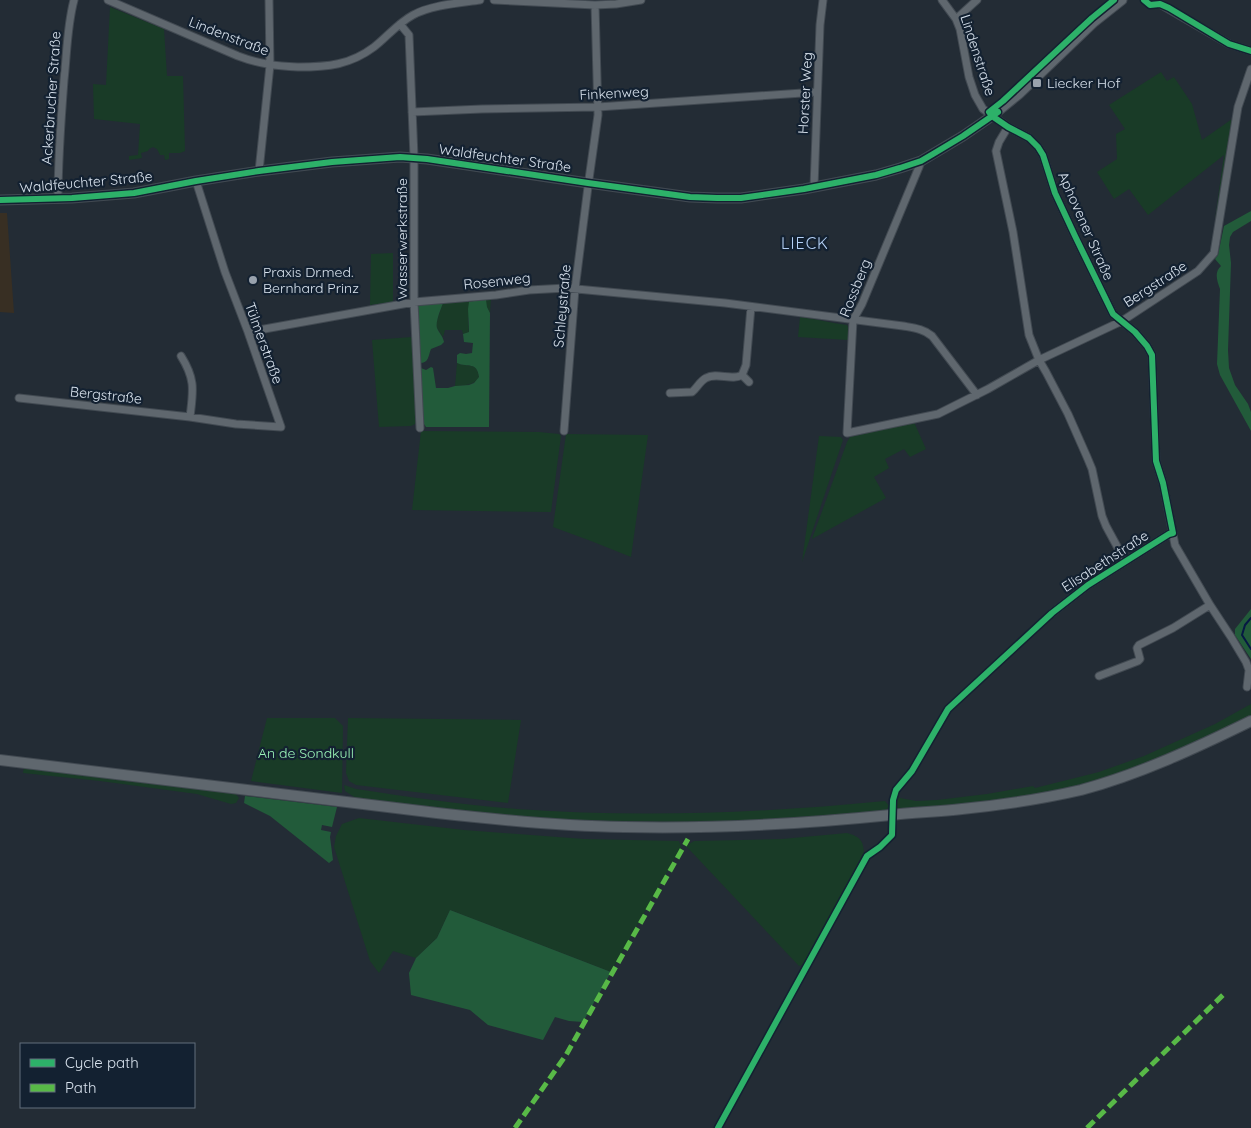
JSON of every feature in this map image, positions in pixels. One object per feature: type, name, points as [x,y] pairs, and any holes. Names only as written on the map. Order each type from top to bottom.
[{"type":"main road","points":[[0,760],[507,821],[622,827],[717,827],[800,823],[961,809],[1048,797],[1088,788],[1158,764],[1251,721]]},
{"type":"street","name":"Ackerbrucher Straße","points":[[58,199],[67,44],[74,0]]},
{"type":"street","name":"Lindenstraße","points":[[108,0],[258,63],[277,66],[317,67],[330,66],[358,58],[412,15],[425,10],[480,0]]},
{"type":"street","points":[[259,171],[270,65],[269,0]]},
{"type":"street","points":[[494,0],[595,5],[641,0]]},
{"type":"street","name":"Horster Weg","points":[[814,187],[817,92],[823,0]]},
{"type":"street","name":"Lindenstraße","points":[[942,0],[956,19],[975,95],[983,108],[992,116]]},
{"type":"street","points":[[956,19],[977,0]]},
{"type":"street","name":"Waldfeuchter Straße","points":[[0,200],[58,199],[134,193],[196,180],[259,171],[332,162],[400,157],[414,157],[690,197],[757,196],[814,187],[887,172],[921,160],[963,136],[1019,94],[1093,23],[1122,0]]},
{"type":"street","points":[[1160,4],[1229,44],[1251,51]]},
{"type":"street","name":"Schleystraße","points":[[564,431],[575,289],[598,115],[595,5]]},
{"type":"street","name":"Wasserwerkstraße","points":[[400,24],[409,35],[414,157],[414,302],[420,428]]},
{"type":"street","name":"Bergstraße","points":[[847,433],[938,414],[1039,360],[1122,321],[1198,270],[1208,261],[1214,253],[1238,107],[1251,69]]},
{"type":"street","name":"Finkenweg","points":[[412,112],[598,108],[817,92]]},
{"type":"street","name":"Aphovener Straße","points":[[992,116],[1029,138],[1038,146],[1043,155],[1055,193],[1114,314],[1135,332],[1152,355],[1156,462],[1163,483],[1175,545],[1246,662],[1248,670],[1247,687]]},
{"type":"street","name":"Elisabethstraße","points":[[1008,127],[997,146],[996,152],[1013,232],[1029,336],[1087,457],[1092,469],[1102,516],[1126,561]]},
{"type":"street","name":"Rossberg","points":[[847,433],[853,320],[862,304],[920,167],[921,160]]},
{"type":"street","name":"Tülmerstraße","points":[[196,180],[220,257],[281,428]]},
{"type":"street","name":"Rosenweg","points":[[248,332],[414,302],[529,290],[575,289],[716,302],[920,329],[929,334],[977,394]]},
{"type":"street","points":[[670,392],[692,392],[708,377],[736,377],[742,375],[746,365],[751,307]]},
{"type":"street","points":[[181,356],[188,367],[193,386],[190,417]]},
{"type":"street","points":[[742,375],[749,382]]},
{"type":"street","name":"Bergstraße","points":[[19,398],[281,428]]},
{"type":"street","name":"Elisabethstraße","points":[[1052,612],[1088,585],[1173,533]]},
{"type":"street","points":[[1099,676],[1138,661],[1140,659],[1137,648],[1139,645],[1173,628],[1210,605]]},
{"type":"shaded area","points":[[0,213],[7,213],[14,313],[0,312]]},
{"type":"green space","points":[[110,7],[164,29],[167,76],[183,76],[185,151],[169,153],[169,159],[165,160],[164,155],[160,155],[157,149],[153,147],[141,153],[142,158],[129,160],[129,156],[138,155],[140,124],[94,119],[93,84],[106,85]]},
{"type":"green space","points":[[1161,72],[1167,81],[1174,77],[1192,104],[1202,140],[1232,119],[1229,156],[1215,219],[1224,155],[1148,215],[1129,189],[1114,199],[1097,172],[1117,159],[1116,134],[1125,129],[1109,105]]},
{"type":"green space","points":[[1251,211],[1251,221],[1233,232],[1230,237],[1228,350],[1229,368],[1235,385],[1251,412],[1251,431],[1220,375],[1217,364],[1220,289],[1217,274],[1221,266],[1215,259],[1218,255],[1224,226]]},
{"type":"green space","points":[[393,253],[393,302],[370,305],[371,254]]},
{"type":"green space","points":[[491,297],[490,313],[487,307],[468,318],[469,332],[463,334],[462,330],[445,330],[443,337],[436,323],[444,300]]},
{"type":"green space","points":[[444,300],[437,328],[444,342],[431,349],[427,360],[420,363],[416,310],[421,304]]},
{"type":"green space","points":[[486,300],[490,313],[489,427],[426,427],[423,421],[421,368],[426,370],[431,367],[433,368],[436,388],[448,388],[474,383],[479,377],[478,372],[474,367],[457,363],[457,355],[460,353],[472,353],[473,343],[464,342],[463,334],[469,332],[469,302]]},
{"type":"green space","points":[[800,317],[847,325],[848,340],[798,337]]},
{"type":"green space","points":[[412,337],[417,421],[411,426],[379,427],[372,340]]},
{"type":"green space","points":[[457,363],[474,367],[478,372],[479,377],[477,380],[469,384],[455,386]]},
{"type":"green space","points":[[914,422],[926,449],[910,457],[904,449],[885,459],[889,468],[874,477],[886,498],[812,539],[850,437]]},
{"type":"green space","points":[[421,431],[539,432],[559,434],[561,436],[551,512],[412,510]]},
{"type":"green space","points":[[566,434],[648,435],[631,557],[553,527]]},
{"type":"green space","points":[[819,436],[841,437],[843,440],[802,562]]},
{"type":"green space","points":[[1251,609],[1251,659],[1235,635],[1235,629]]},
{"type":"green space","points":[[1251,704],[1251,715],[1196,743],[1141,766],[1083,784],[1044,793],[972,804],[901,811],[895,807],[895,797],[916,801],[987,794],[1033,786],[1035,788],[1099,772],[1144,756],[1215,724]]},
{"type":"green space","name":"An de Sondkull","points":[[267,718],[335,718],[343,726],[342,793],[251,781]]},
{"type":"green space","points":[[348,718],[521,720],[508,803],[356,785],[349,781],[346,773]]},
{"type":"green space","points":[[24,768],[234,792],[239,798],[236,803],[231,804],[197,794],[23,773]]},
{"type":"green space","points":[[344,785],[356,789],[456,803],[563,812],[701,813],[793,809],[885,801],[889,806],[882,811],[757,820],[700,822],[556,819],[513,816],[356,798],[345,791]]},
{"type":"green space","points":[[245,796],[337,807],[332,827],[322,825],[321,830],[331,832],[333,860],[329,863],[270,816],[244,803]]},
{"type":"green space","points":[[359,818],[464,830],[584,839],[679,841],[681,847],[611,972],[450,910],[437,938],[416,958],[393,951],[379,973],[370,961],[334,847],[336,836],[342,824]]},
{"type":"green space","points":[[847,833],[861,840],[864,856],[804,964],[799,966],[686,846],[694,841],[782,839]]},
{"type":"green space","points":[[450,910],[611,972],[583,1022],[555,1017],[543,1040],[488,1025],[470,1010],[411,995],[409,973],[416,958],[437,938]]},
{"type":"waterway","points":[[1251,618],[1245,625],[1242,635],[1251,649]]},
{"type":"marked path","points":[[515,1128],[566,1055],[688,839]]},
{"type":"marked path","points":[[1087,1128],[1225,993]]},
{"type":"cycle path","points":[[718,1128],[867,856],[892,835],[893,800],[896,790],[912,771],[948,709],[1052,613],[1088,585],[1173,533],[1163,483],[1156,461],[1152,355],[1135,332],[1113,314],[1055,193],[1043,155],[1038,147],[1029,138],[1008,127],[989,112],[1114,0]]},
{"type":"cycle path","points":[[1144,0],[1150,5],[1160,4],[1169,8],[1229,44],[1251,51]]},
{"type":"cycle path","points":[[0,200],[72,198],[134,193],[259,171],[332,162],[400,157],[427,159],[690,197],[741,198],[804,189],[876,175],[921,161],[998,112]]},
{"type":"place","name":"Liecker Hof","points":[[1037,83]]},
{"type":"place","name":"Praxis Dr.med. Bernhard Prinz","points":[[253,280]]},
{"type":"district","name":"LIECK","points":[[805,243]]}]
